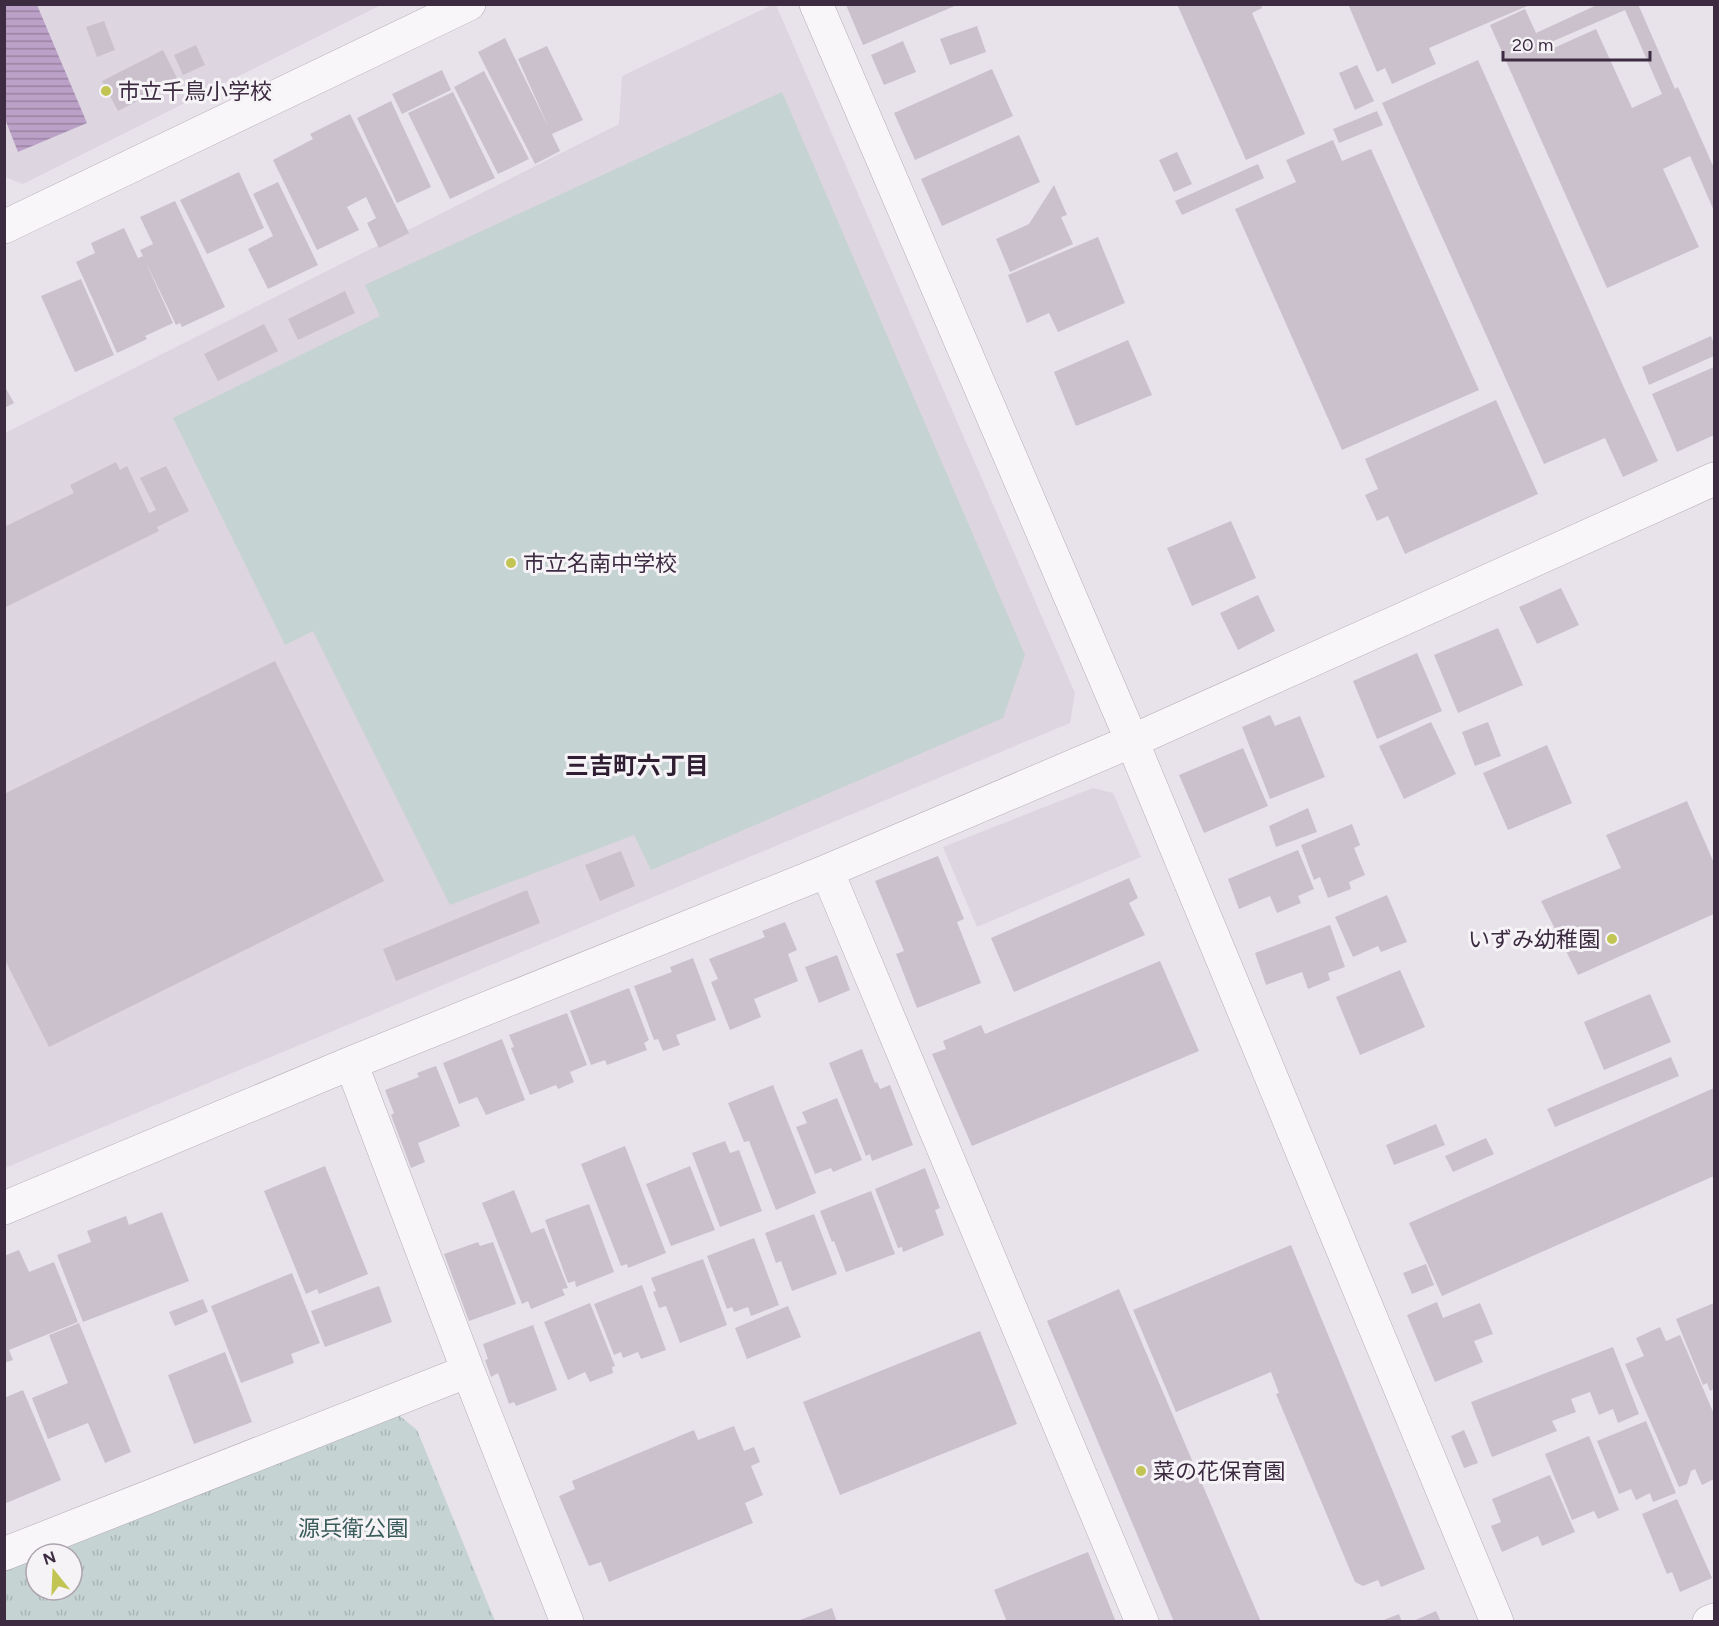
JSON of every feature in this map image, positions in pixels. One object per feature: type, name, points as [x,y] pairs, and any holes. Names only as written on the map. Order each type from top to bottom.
[{"type":"street","points":[[4,227],[469,4]]},
{"type":"street","points":[[816,4],[1132,741],[1497,1622]]},
{"type":"street","points":[[4,1208],[351,1063],[827,871],[1132,741],[1714,479]]},
{"type":"street","points":[[827,871],[1142,1622]]},
{"type":"street","points":[[351,1063],[468,1371],[567,1622]]},
{"type":"street","points":[[4,1554],[468,1371]]},
{"type":"street","points":[[1709,1622],[1714,1620]]},
{"type":"shaded area","points":[[4,5],[37,5],[87,123],[18,152],[5,119]]},
{"type":"shaded area","name":"市立千鳥小学校","points":[[5,5],[381,5],[23,184],[5,177]]},
{"type":"shaded area","name":"市立名南中学校","points":[[776,5],[1075,693],[1070,723],[5,1168],[5,433],[619,124],[622,76]]},
{"type":"shaded area","points":[[1093,788],[1113,793],[1141,857],[977,927],[943,847]]},
{"type":"green space","points":[[782,92],[1025,655],[1003,718],[651,870],[634,835],[450,905],[313,631],[285,645],[173,418],[380,316],[365,285]]},
{"type":"green space","name":"源兵衛公園","points":[[394,1411],[417,1430],[495,1621],[5,1622],[5,1568],[24,1560],[24,1602],[84,1602],[84,1542],[68,1542]]},
{"type":"building","points":[[1177,4],[1261,4],[1262,8],[1252,13],[1305,134],[1246,160]]},
{"type":"building","points":[[1348,4],[1532,4],[1429,48],[1436,64],[1392,84],[1385,68],[1377,72]]},
{"type":"building","points":[[1599,4],[1638,4],[1675,89],[1678,87],[1714,168],[1714,211],[1690,156],[1663,169],[1699,247],[1607,288],[1490,25],[1525,9],[1536,33]],"holes":[[[1625,10],[1662,94],[1632,108],[1596,29],[1545,52],[1542,46]]]},
{"type":"building","points":[[846,5],[957,5],[863,45]]},
{"type":"building","points":[[104,21],[115,50],[97,57],[86,27]]},
{"type":"building","points":[[977,26],[986,52],[950,65],[940,39]]},
{"type":"building","points":[[505,38],[549,128],[518,59],[547,46],[583,120],[552,134],[560,151],[535,164],[478,52]]},
{"type":"building","points":[[903,41],[916,72],[884,85],[871,55]]},
{"type":"building","points":[[196,45],[205,65],[183,75],[174,55]]},
{"type":"building","points":[[163,50],[178,80],[118,111],[102,81]]},
{"type":"building","points":[[1478,60],[1658,461],[1623,477],[1605,438],[1544,464],[1382,103]]},
{"type":"building","points":[[1357,65],[1374,101],[1355,110],[1339,73]]},
{"type":"building","points":[[992,69],[1013,116],[915,160],[894,113]]},
{"type":"building","points":[[442,70],[451,90],[402,114],[392,94]]},
{"type":"building","points":[[484,71],[529,159],[498,174],[454,87]]},
{"type":"building","points":[[453,92],[495,178],[450,199],[408,113]]},
{"type":"building","points":[[391,101],[431,187],[397,203],[357,118]]},
{"type":"building","points":[[1377,111],[1383,125],[1339,143],[1333,129]]},
{"type":"building","points":[[350,114],[409,233],[379,248],[367,223],[376,218],[366,197],[347,207],[359,230],[317,250],[273,160],[313,139],[310,134]]},
{"type":"building","points":[[1019,135],[1040,182],[942,226],[921,179]]},
{"type":"building","points":[[1333,140],[1342,161],[1371,149],[1479,390],[1342,450],[1235,209],[1296,182],[1286,160]]},
{"type":"building","points":[[1177,152],[1192,184],[1174,192],[1159,160]]},
{"type":"building","points":[[1258,164],[1264,178],[1182,215],[1175,201]]},
{"type":"building","points":[[239,172],[264,228],[207,254],[180,200]]},
{"type":"building","points":[[278,182],[318,265],[268,289],[248,249],[273,236],[253,194]]},
{"type":"building","points":[[1054,185],[1067,215],[1061,217],[1073,244],[1010,272],[996,239],[1029,224]]},
{"type":"building","points":[[175,201],[225,307],[182,327],[180,323],[176,325],[140,250],[153,244],[140,217]]},
{"type":"building","points":[[124,228],[138,258],[143,256],[173,323],[145,336],[147,339],[117,353],[76,262],[95,253],[91,243]]},
{"type":"building","points":[[1098,237],[1125,303],[1058,332],[1049,313],[1027,323],[1008,275]]},
{"type":"building","points":[[81,279],[114,355],[75,372],[41,296]]},
{"type":"building","points":[[345,291],[355,313],[298,340],[288,319]]},
{"type":"building","points":[[264,324],[278,351],[218,381],[204,354]]},
{"type":"building","points":[[1711,336],[1714,356],[1649,385],[1642,367]]},
{"type":"building","points":[[1128,340],[1152,395],[1076,426],[1054,372]]},
{"type":"building","points":[[1714,367],[1714,435],[1677,452],[1652,394]]},
{"type":"building","points":[[4,385],[14,403],[4,408]]},
{"type":"building","points":[[1496,400],[1538,494],[1405,554],[1388,516],[1377,521],[1365,495],[1378,489],[1365,459]]},
{"type":"building","points":[[116,462],[120,470],[127,466],[149,513],[156,510],[140,478],[166,466],[189,511],[157,527],[159,531],[4,608],[4,527],[74,493],[70,485]]},
{"type":"building","points":[[1231,521],[1256,578],[1192,606],[1167,548]]},
{"type":"building","points":[[1561,588],[1579,625],[1537,644],[1519,607]]},
{"type":"building","points":[[1258,595],[1275,631],[1238,650],[1220,613]]},
{"type":"building","points":[[1498,628],[1523,685],[1458,713],[1434,655]]},
{"type":"building","points":[[1417,653],[1442,711],[1377,739],[1353,681]]},
{"type":"building","points":[[275,661],[384,881],[49,1047],[4,958],[4,794]]},
{"type":"building","points":[[1270,715],[1275,726],[1300,716],[1325,777],[1270,799],[1242,727]]},
{"type":"building","points":[[1431,722],[1456,774],[1404,799],[1379,746]]},
{"type":"building","points":[[1488,722],[1501,756],[1475,766],[1462,732]]},
{"type":"building","points":[[1547,745],[1572,803],[1508,830],[1483,773]]},
{"type":"building","points":[[1243,748],[1268,806],[1204,833],[1179,775]]},
{"type":"building","points":[[1687,801],[1714,863],[1714,914],[1578,975],[1541,901],[1621,868],[1606,835]]},
{"type":"building","points":[[1308,808],[1317,832],[1276,847],[1269,826]]},
{"type":"building","points":[[1352,824],[1360,845],[1354,848],[1365,875],[1349,882],[1351,889],[1328,898],[1320,877],[1314,880],[1301,845]]},
{"type":"building","points":[[1298,850],[1314,889],[1298,896],[1301,903],[1277,913],[1270,896],[1239,909],[1228,879]]},
{"type":"building","points":[[621,851],[635,886],[600,901],[585,865]]},
{"type":"building","points":[[938,856],[964,919],[957,922],[981,983],[917,1008],[896,954],[904,951],[875,881]]},
{"type":"building","points":[[1129,878],[1138,898],[1129,903],[1145,935],[1014,992],[991,938]]},
{"type":"building","points":[[527,890],[540,923],[396,981],[383,949]]},
{"type":"building","points":[[1387,895],[1407,942],[1381,952],[1378,946],[1353,957],[1335,917]]},
{"type":"building","points":[[785,922],[797,950],[788,954],[798,981],[754,999],[761,1017],[730,1030],[711,982],[718,979],[709,959],[765,937],[762,931]]},
{"type":"building","points":[[1330,925],[1345,967],[1328,973],[1330,980],[1308,989],[1302,972],[1266,985],[1255,953]]},
{"type":"building","points":[[837,955],[850,990],[819,1003],[805,967]]},
{"type":"building","points":[[693,958],[716,1020],[676,1035],[680,1045],[663,1051],[658,1039],[654,1040],[634,986],[672,972],[670,967]]},
{"type":"building","points":[[1160,961],[1199,1051],[972,1146],[932,1054],[946,1049],[943,1041],[981,1025],[985,1034]]},
{"type":"building","points":[[1400,970],[1425,1027],[1360,1055],[1336,997]]},
{"type":"building","points":[[629,988],[649,1040],[644,1043],[647,1050],[607,1065],[605,1060],[591,1065],[570,1011]]},
{"type":"building","points":[[1650,994],[1671,1042],[1604,1070],[1584,1022]]},
{"type":"building","points":[[567,1013],[587,1065],[570,1072],[574,1082],[558,1089],[556,1085],[530,1095],[511,1048],[514,1047],[509,1035]]},
{"type":"building","points":[[502,1039],[525,1100],[486,1115],[477,1097],[459,1104],[443,1063]]},
{"type":"building","points":[[862,1049],[875,1083],[877,1082],[880,1089],[890,1085],[913,1145],[872,1161],[870,1154],[866,1156],[829,1063]]},
{"type":"building","points":[[1671,1057],[1679,1076],[1555,1127],[1547,1109]]},
{"type":"building","points":[[436,1066],[460,1126],[418,1143],[425,1162],[411,1168],[391,1115],[394,1113],[385,1090],[419,1077],[417,1073]]},
{"type":"building","points":[[773,1085],[816,1193],[776,1210],[749,1141],[744,1142],[728,1103]]},
{"type":"building","points":[[1714,1088],[1714,1176],[1442,1296],[1409,1223]]},
{"type":"building","points":[[837,1098],[862,1160],[833,1172],[831,1168],[815,1174],[796,1127],[807,1123],[802,1112]]},
{"type":"building","points":[[1436,1124],[1445,1145],[1394,1165],[1386,1145]]},
{"type":"building","points":[[1486,1138],[1494,1154],[1453,1172],[1445,1156]]},
{"type":"building","points":[[725,1141],[730,1153],[739,1150],[762,1211],[720,1227],[692,1153]]},
{"type":"building","points":[[625,1146],[666,1253],[628,1268],[627,1264],[621,1266],[581,1164]]},
{"type":"building","points":[[325,1166],[368,1274],[319,1294],[317,1289],[306,1294],[264,1191]]},
{"type":"building","points":[[690,1166],[715,1230],[671,1246],[646,1184]]},
{"type":"building","points":[[925,1168],[940,1208],[935,1210],[944,1235],[903,1252],[902,1247],[898,1248],[875,1189]]},
{"type":"building","points":[[514,1190],[531,1233],[544,1228],[568,1288],[562,1289],[565,1295],[531,1309],[528,1301],[522,1304],[482,1203]]},
{"type":"building","points":[[871,1191],[895,1254],[846,1272],[820,1211]]},
{"type":"building","points":[[589,1204],[614,1272],[576,1287],[575,1281],[568,1283],[545,1220]]},
{"type":"building","points":[[162,1212],[189,1281],[83,1322],[57,1255],[91,1242],[87,1231],[126,1216],[129,1225]]},
{"type":"building","points":[[814,1214],[837,1274],[792,1291],[781,1261],[776,1263],[765,1233]]},
{"type":"building","points":[[754,1238],[779,1305],[751,1316],[748,1307],[734,1312],[732,1307],[727,1309],[707,1256]]},
{"type":"building","points":[[478,1242],[480,1246],[493,1242],[516,1304],[469,1321],[444,1254]]},
{"type":"building","points":[[1291,1245],[1425,1569],[1381,1587],[1378,1580],[1363,1586],[1355,1582],[1276,1394],[1279,1393],[1271,1372],[1176,1412],[1133,1310]]},
{"type":"building","points":[[19,1250],[29,1272],[54,1262],[78,1322],[9,1350],[13,1360],[4,1363],[4,1256]]},
{"type":"building","points":[[703,1259],[727,1325],[680,1343],[666,1306],[659,1308],[651,1278]]},
{"type":"building","points":[[1426,1264],[1434,1285],[1412,1294],[1403,1273]]},
{"type":"building","points":[[292,1273],[320,1343],[291,1354],[294,1363],[241,1383],[211,1306]]},
{"type":"building","points":[[642,1285],[666,1350],[641,1359],[638,1352],[623,1358],[621,1352],[614,1355],[594,1304]]},
{"type":"building","points":[[379,1286],[392,1322],[325,1347],[311,1311]]},
{"type":"building","points":[[1119,1289],[1261,1622],[1174,1622],[1047,1321]]},
{"type":"building","points":[[203,1299],[208,1312],[175,1326],[169,1312]]},
{"type":"building","points":[[1437,1302],[1443,1318],[1480,1303],[1493,1334],[1474,1341],[1483,1362],[1435,1382],[1407,1315]]},
{"type":"building","points":[[590,1303],[615,1366],[612,1367],[613,1373],[590,1382],[585,1372],[568,1380],[544,1322]]},
{"type":"building","points":[[1714,1303],[1714,1389],[1710,1391],[1707,1383],[1703,1385],[1676,1319]]},
{"type":"building","points":[[788,1306],[801,1337],[747,1359],[735,1328]]},
{"type":"building","points":[[79,1323],[131,1452],[105,1463],[88,1423],[48,1439],[32,1398],[68,1383],[49,1335]]},
{"type":"building","points":[[533,1325],[557,1390],[516,1406],[514,1402],[509,1404],[498,1373],[491,1377],[485,1360],[488,1359],[483,1344]]},
{"type":"building","points":[[1660,1327],[1666,1341],[1680,1335],[1714,1414],[1714,1479],[1702,1485],[1695,1469],[1691,1471],[1687,1484],[1679,1487],[1625,1364],[1644,1356],[1636,1338]]},
{"type":"building","points":[[980,1331],[1017,1424],[840,1495],[803,1402]]},
{"type":"building","points":[[1613,1347],[1639,1414],[1618,1423],[1613,1409],[1599,1415],[1590,1392],[1571,1399],[1576,1412],[1552,1421],[1557,1431],[1492,1457],[1471,1402]]},
{"type":"building","points":[[225,1352],[252,1422],[194,1444],[168,1375]]},
{"type":"building","points":[[23,1390],[61,1480],[4,1504],[4,1398]]},
{"type":"building","points":[[1646,1421],[1676,1493],[1653,1502],[1650,1493],[1636,1500],[1631,1489],[1619,1494],[1597,1441]]},
{"type":"building","points":[[734,1426],[744,1451],[754,1447],[760,1462],[751,1466],[763,1495],[745,1503],[753,1523],[609,1582],[601,1562],[589,1566],[559,1496],[575,1489],[572,1481],[694,1430],[698,1440]]},
{"type":"building","points":[[1464,1430],[1478,1463],[1464,1468],[1451,1436]]},
{"type":"building","points":[[1589,1436],[1619,1510],[1598,1519],[1594,1511],[1572,1520],[1545,1454]]},
{"type":"building","points":[[1550,1475],[1575,1532],[1542,1546],[1538,1536],[1502,1552],[1491,1526],[1501,1522],[1492,1499]]},
{"type":"building","points":[[1677,1499],[1712,1578],[1680,1592],[1672,1572],[1667,1574],[1642,1514]]},
{"type":"building","points":[[1088,1552],[1116,1622],[1007,1622],[994,1590]]},
{"type":"building","points":[[832,1608],[837,1622],[797,1622],[797,1621]]},
{"type":"building","points":[[1436,1611],[1441,1622],[1411,1622]]},
{"type":"building","points":[[1399,1614],[1402,1622],[1381,1622],[1381,1621]]},
{"type":"place","name":"市立千鳥小学校","points":[[106,91]]},
{"type":"place","name":"市立名南中学校","points":[[511,563]]},
{"type":"place","name":"いずみ幼稚園","points":[[1612,939]]},
{"type":"place","name":"菜の花保育園","points":[[1141,1471]]},
{"type":"district","name":"三吉町六丁目","points":[[637,766]]}]
